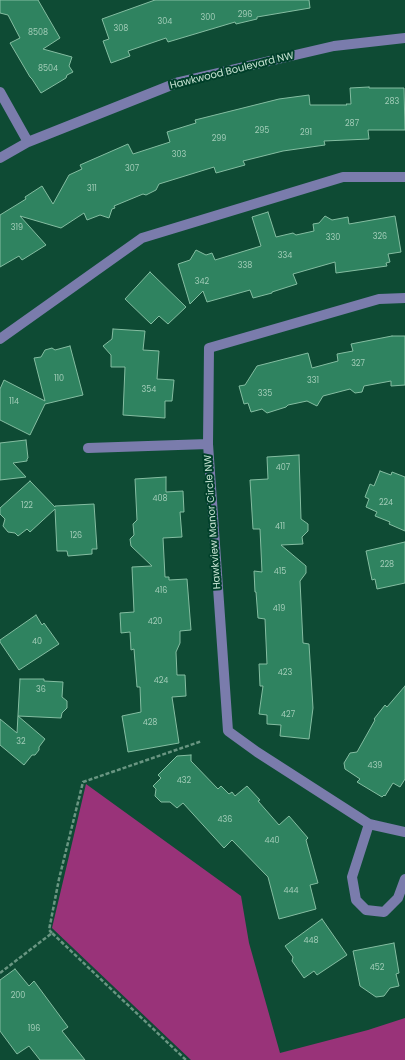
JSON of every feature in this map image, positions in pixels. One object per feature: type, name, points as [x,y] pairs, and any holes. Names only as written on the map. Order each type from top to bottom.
[{"type":"street","name":"Hawkwood Boulevard NW","points":[[1,155],[28,142],[179,82],[334,46],[405,38]]},
{"type":"street","points":[[0,92],[28,142]]},
{"type":"street","points":[[0,339],[142,238],[343,177],[405,177]]},
{"type":"street","name":"Hawkview Manor Circle NW","points":[[405,298],[379,299],[208,348],[208,444],[228,731],[256,752],[369,824],[405,832]]},
{"type":"street","points":[[88,448],[208,444]]},
{"type":"street","points":[[369,824],[352,877],[356,900],[366,910],[384,912],[398,898],[405,879]]},
{"type":"path","points":[[186,1060],[49,930],[59,879],[83,782],[202,741]]},
{"type":"path","points":[[0,973],[52,933]]},
{"type":"shaded area","points":[[86,784],[241,896],[249,943],[280,1053],[368,1030],[405,1018],[405,1060],[191,1060],[52,928]]},
{"type":"building","points":[[0,0],[38,0],[60,38],[43,49],[72,57],[69,66],[73,72],[41,93],[10,43],[20,38],[8,15],[0,13]]},
{"type":"building","points":[[155,0],[309,0],[310,8],[257,17],[257,19],[236,24],[235,22],[168,42],[166,38],[128,51],[130,56],[111,63],[103,41],[109,39],[102,19]]},
{"type":"building","points":[[350,88],[404,88],[405,130],[368,130],[369,139],[324,141],[325,145],[283,151],[243,161],[245,165],[216,173],[214,167],[159,184],[156,190],[146,195],[143,194],[114,206],[115,208],[112,209],[109,218],[100,215],[87,220],[84,213],[61,228],[20,216],[46,245],[22,260],[19,256],[0,267],[0,215],[26,199],[25,197],[42,186],[53,204],[69,175],[82,169],[80,165],[128,144],[133,154],[170,142],[167,132],[196,123],[195,120],[279,99],[309,95],[310,105],[347,105],[346,104],[351,104]]},
{"type":"building","points":[[268,212],[276,237],[293,233],[296,235],[314,231],[313,224],[319,223],[325,216],[332,220],[348,217],[349,224],[395,216],[401,252],[388,254],[390,262],[386,263],[387,266],[336,273],[335,262],[293,274],[297,284],[272,293],[253,298],[250,290],[207,302],[203,291],[190,304],[178,264],[190,260],[196,250],[206,255],[212,253],[215,260],[261,246],[252,217]]},
{"type":"building","points":[[150,272],[186,307],[168,324],[159,316],[151,324],[125,299]]},
{"type":"building","points":[[113,329],[145,331],[143,350],[159,351],[157,379],[174,380],[172,401],[165,401],[165,418],[123,415],[125,367],[111,367],[111,355],[103,346],[112,339]]},
{"type":"building","points":[[392,336],[405,336],[405,385],[391,386],[391,381],[364,386],[362,392],[355,393],[350,389],[323,396],[317,406],[307,401],[288,405],[267,413],[262,409],[251,412],[248,403],[244,404],[239,386],[245,385],[257,366],[308,353],[312,368],[338,361],[337,354],[353,351],[351,344]]},
{"type":"building","points":[[70,346],[83,395],[45,404],[30,435],[0,420],[0,389],[4,380],[45,401],[34,358],[41,357],[45,350],[52,348],[55,350]]},
{"type":"building","points":[[26,440],[27,461],[13,463],[26,477],[0,480],[0,443]]},
{"type":"building","points":[[299,455],[301,519],[308,524],[308,531],[302,537],[303,544],[281,545],[306,566],[306,573],[300,581],[303,643],[309,644],[313,708],[309,739],[280,736],[281,725],[267,724],[267,715],[259,714],[263,686],[260,686],[259,664],[267,664],[265,619],[258,618],[255,592],[254,571],[262,572],[260,529],[253,529],[250,480],[268,479],[267,457]]},
{"type":"building","points":[[380,471],[391,475],[392,472],[405,477],[405,531],[389,524],[390,522],[375,516],[377,512],[366,507],[369,499],[365,497],[370,484],[374,486]]},
{"type":"building","points":[[166,477],[166,492],[183,491],[184,512],[180,512],[182,537],[163,538],[165,577],[169,577],[169,580],[187,579],[191,630],[180,631],[180,643],[176,652],[177,675],[185,675],[186,696],[172,697],[179,743],[128,752],[122,716],[141,712],[140,687],[137,687],[134,649],[131,650],[130,632],[121,633],[120,613],[134,612],[132,567],[152,566],[131,546],[130,539],[134,535],[133,524],[137,520],[135,479]]},
{"type":"building","points":[[30,481],[55,507],[94,504],[97,549],[92,549],[92,554],[68,556],[67,551],[57,551],[55,509],[30,532],[27,529],[18,536],[15,533],[8,532],[3,526],[5,519],[0,514],[0,508]]},
{"type":"building","points":[[405,542],[405,583],[377,589],[375,579],[372,580],[366,551]]},
{"type":"building","points":[[36,615],[42,625],[44,623],[59,644],[19,670],[0,640]]},
{"type":"building","points":[[20,679],[44,679],[44,681],[63,682],[62,697],[67,701],[67,708],[62,713],[61,718],[18,716],[45,739],[35,755],[32,755],[24,765],[0,745],[0,719],[17,733]]},
{"type":"building","points":[[405,686],[405,779],[400,787],[393,783],[385,796],[384,795],[382,797],[357,782],[360,779],[345,769],[344,763],[350,753],[357,752],[375,720],[374,719],[385,705],[387,707]]},
{"type":"building","points":[[191,755],[191,761],[218,789],[221,786],[229,794],[232,792],[235,796],[247,786],[279,825],[289,816],[308,838],[306,840],[318,883],[310,885],[316,909],[279,919],[268,877],[232,840],[224,848],[183,803],[177,808],[170,802],[161,802],[155,796],[156,789],[153,786],[161,778],[158,775],[177,756]]},
{"type":"building","points":[[322,919],[347,955],[317,975],[314,971],[304,978],[292,961],[293,957],[285,946]]},
{"type":"building","points":[[394,943],[399,973],[396,974],[399,986],[390,988],[384,996],[376,997],[360,986],[353,951]]},
{"type":"building","points":[[15,969],[29,986],[34,981],[68,1027],[62,1031],[85,1060],[40,1060],[29,1046],[17,1054],[0,1031],[0,980]]}]
